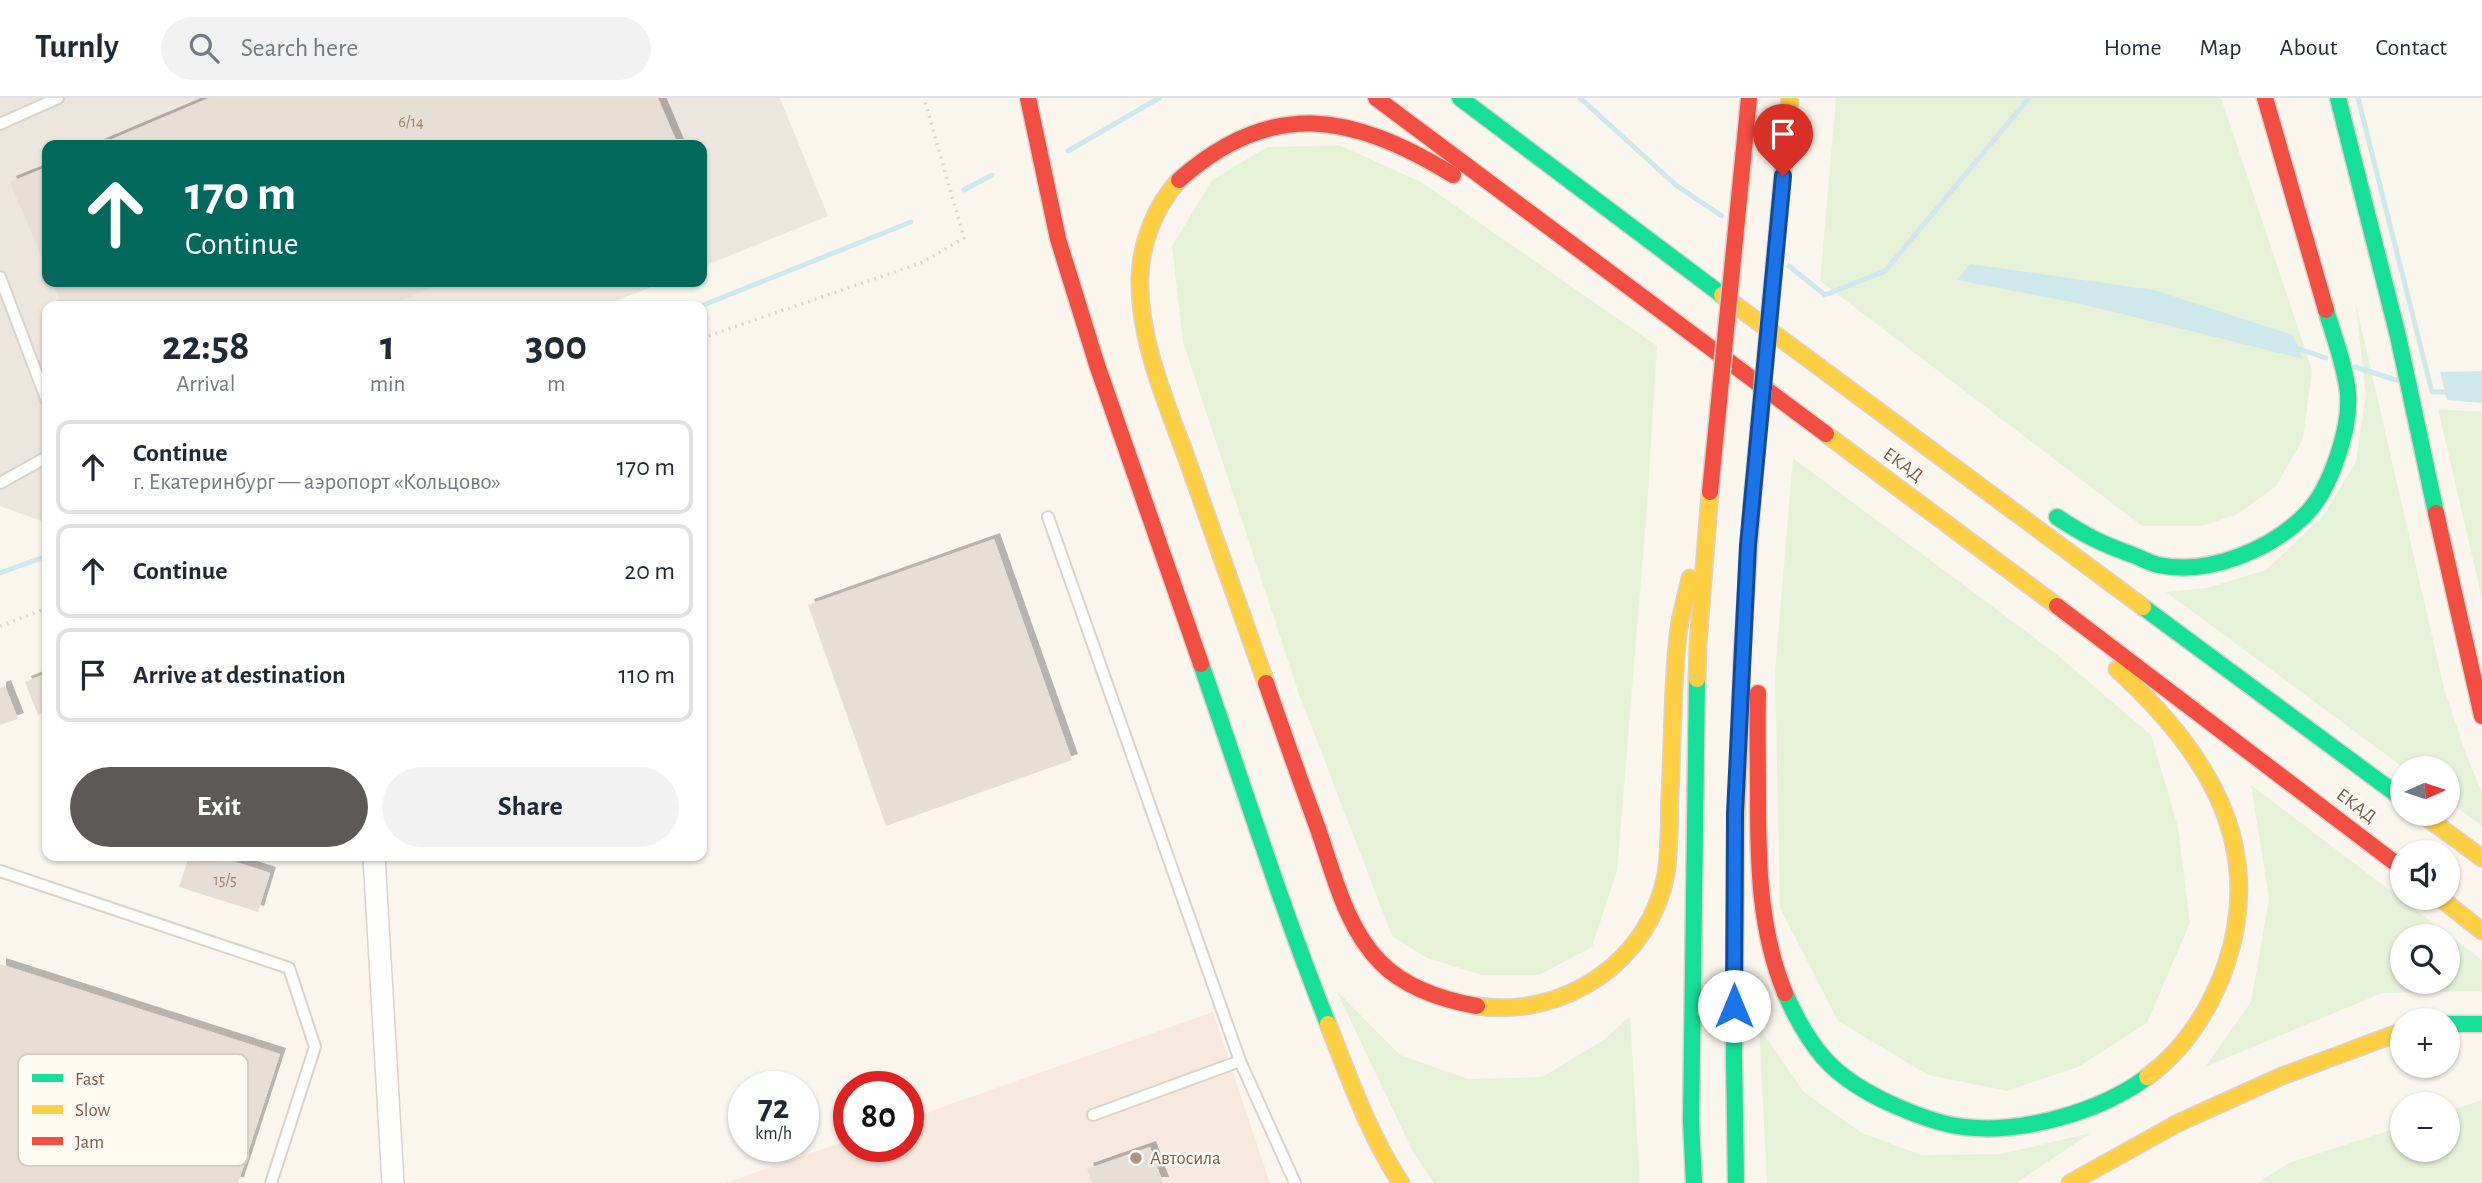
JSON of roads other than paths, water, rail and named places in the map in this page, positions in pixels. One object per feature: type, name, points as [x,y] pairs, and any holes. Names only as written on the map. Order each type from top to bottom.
[{"type":"main road","points":[[1028,98],[1058,239],[1097,365],[1264,843],[1296,943],[1354,1089],[1389,1165],[1401,1183]]},
{"type":"main road","name":"ЕКАД","points":[[1376,98],[2064,610],[2390,859]]},
{"type":"main road","name":"ЕКАД","points":[[1460,98],[1565,179],[2390,789]]},
{"type":"main road","points":[[1482,98],[1565,179]]},
{"type":"main road","points":[[1694,1183],[1691,1121],[1698,657],[1710,492],[1749,98]]},
{"type":"main road","points":[[1736,1183],[1733,1116],[1735,813],[1748,545],[1790,98]]},
{"type":"main road","points":[[2047,510],[2091,539],[2158,565],[2198,566],[2242,557],[2278,537],[2309,512],[2333,471],[2345,430],[2348,394],[2265,98]]},
{"type":"main road","points":[[2338,98],[2407,375],[2482,716]]},
{"type":"main road","points":[[1532,216],[1510,210],[1383,135],[1322,117],[1297,116],[1272,121],[1228,138],[1191,163],[1160,205],[1143,250],[1140,275],[1142,303],[1146,333],[1159,381],[1344,904],[1360,937],[1388,970],[1440,998],[1475,1006],[1504,1009],[1549,1003],[1569,997],[1607,971],[1643,933],[1656,906],[1666,873],[1678,634],[1689,580],[1707,525]]},
{"type":"main road","points":[[1890,418],[1959,454],[1992,475]]},
{"type":"main road","points":[[1748,545],[1759,595],[1759,892],[1774,967],[1807,1035],[1832,1069],[1861,1089],[1908,1111],[1969,1128],[2037,1124],[2081,1111],[2124,1092],[2152,1073],[2181,1048],[2202,1017],[2232,949],[2239,906],[2238,866],[2232,831],[2218,795],[2174,728],[2143,692],[2093,648],[2064,610]]},
{"type":"main road","points":[[2438,826],[2482,858]]},
{"type":"main road","points":[[2455,910],[2482,931]]},
{"type":"main road","points":[[2460,1024],[2482,1024]]},
{"type":"main road","points":[[2070,1183],[2178,1123],[2330,1056],[2390,1035]]},
{"type":"street","points":[[374,861],[393,1183]]},
{"type":"lane","points":[[0,124],[58,98]]},
{"type":"lane","points":[[0,277],[42,388]]},
{"type":"lane","points":[[0,483],[42,460]]},
{"type":"lane","points":[[1048,517],[1240,1061],[1295,1183]]},
{"type":"lane","points":[[0,872],[289,968],[315,1047],[271,1183]]},
{"type":"lane","points":[[1093,1115],[1240,1061]]},
{"type":"water","points":[[1970,264],[2154,290],[2293,335],[2303,359],[2082,304],[1957,280]]},
{"type":"water","points":[[2482,371],[2482,403],[2447,400],[2440,372]]},
{"type":"waterway","points":[[1068,151],[1159,98]]},
{"type":"waterway","points":[[1580,98],[1677,186],[1722,216]]},
{"type":"waterway","points":[[1789,266],[1825,295],[1885,271],[2029,98]]},
{"type":"waterway","points":[[2358,98],[2432,392],[2451,392]]},
{"type":"waterway","points":[[964,190],[992,175]]},
{"type":"waterway","points":[[707,304],[911,222]]},
{"type":"waterway","points":[[2299,349],[2326,358]]},
{"type":"waterway","points":[[2355,367],[2396,380]]},
{"type":"waterway","points":[[0,573],[42,558]]},
{"type":"place","name":"Автосила","points":[[1136,1158]]}]
